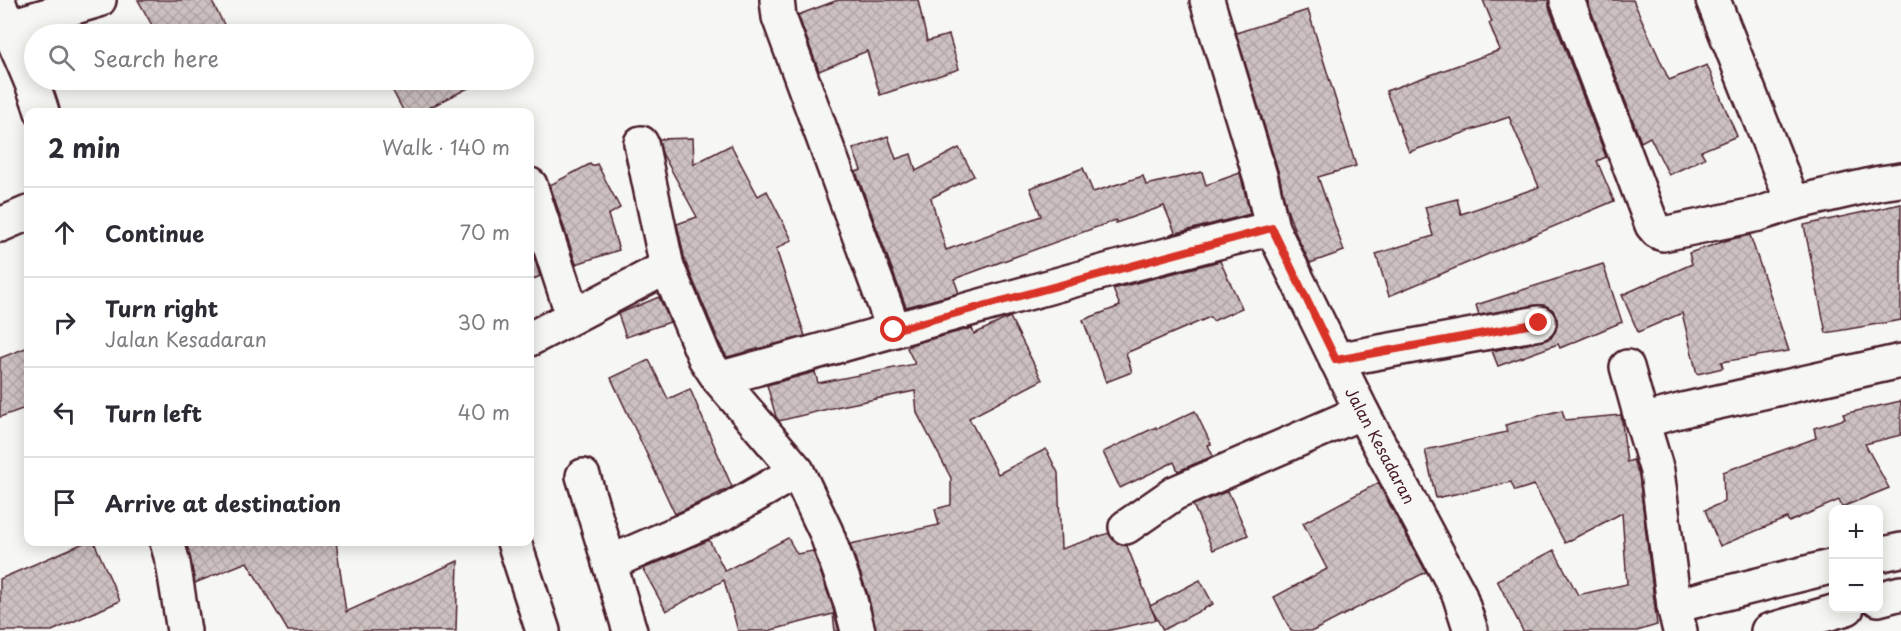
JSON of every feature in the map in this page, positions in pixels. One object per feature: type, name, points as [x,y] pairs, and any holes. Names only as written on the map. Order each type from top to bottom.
[{"type":"street","points":[[24,64],[4,16],[99,0]]},
{"type":"street","points":[[777,0],[779,17],[894,330]]},
{"type":"street","name":"Jalan Kesadaran","points":[[1207,0],[1262,179],[1272,228],[1362,412],[1459,594],[1471,631]]},
{"type":"street","points":[[1567,0],[1652,225],[1657,231],[1663,234],[1674,232],[1901,180]]},
{"type":"street","points":[[1713,0],[1793,203]]},
{"type":"street","points":[[35,90],[41,108]]},
{"type":"street","points":[[641,142],[667,267],[705,358],[718,379],[797,471],[826,532],[850,600],[858,631]]},
{"type":"street","points":[[534,197],[573,316]]},
{"type":"street","points":[[0,225],[24,215]]},
{"type":"street","points":[[718,379],[1272,228]]},
{"type":"street","points":[[534,337],[667,267]]},
{"type":"street","points":[[1336,360],[1539,323]]},
{"type":"street","points":[[1642,421],[1901,361]]},
{"type":"street","points":[[1626,367],[1657,471],[1677,618],[1829,567]]},
{"type":"street","points":[[1126,527],[1175,493],[1362,412]]},
{"type":"street","points":[[609,563],[726,512],[797,471]]},
{"type":"street","points":[[583,476],[630,631]]},
{"type":"street","points":[[167,546],[173,563],[184,631]]},
{"type":"street","points":[[515,546],[543,631]]},
{"type":"street","points":[[1883,554],[1901,550]]},
{"type":"street","points":[[1883,598],[1901,593]]},
{"type":"street","points":[[1768,631],[1833,613]]},
{"type":"building","points":[[138,0],[211,0],[224,24],[151,24]]},
{"type":"building","points":[[838,0],[918,0],[927,41],[949,35],[959,69],[880,95],[867,51],[819,71],[798,15]]},
{"type":"building","points":[[1483,0],[1549,0],[1549,7],[1606,157],[1597,161],[1614,201],[1389,296],[1376,254],[1433,236],[1425,207],[1457,199],[1461,214],[1539,187],[1509,117],[1409,152],[1386,91],[1500,50]]},
{"type":"building","points":[[1587,0],[1633,0],[1669,80],[1707,65],[1737,136],[1701,151],[1705,158],[1669,175],[1650,137],[1641,142]]},
{"type":"building","points":[[1308,10],[1356,166],[1318,177],[1344,251],[1310,263],[1286,207],[1279,174],[1236,33]]},
{"type":"building","points":[[392,90],[464,90],[429,108],[402,108]]},
{"type":"building","points":[[888,136],[896,159],[911,154],[916,171],[959,148],[974,176],[931,198],[946,250],[1041,216],[1030,188],[1083,168],[1093,192],[1143,176],[1146,185],[1202,172],[1206,185],[1240,173],[1250,214],[1169,235],[1175,232],[1164,206],[1116,223],[1116,220],[954,279],[959,293],[906,307],[856,172],[861,170],[853,149]]},
{"type":"building","points":[[693,138],[694,164],[731,145],[758,196],[767,191],[792,240],[776,249],[805,336],[727,357],[722,349],[685,261],[677,224],[697,217],[662,153],[659,139]]},
{"type":"building","points":[[590,164],[592,166],[597,164],[620,208],[608,215],[619,250],[576,264],[550,185]]},
{"type":"building","points":[[1901,204],[1901,320],[1826,333],[1804,225]]},
{"type":"building","points":[[1750,235],[1789,351],[1721,362],[1723,368],[1697,374],[1682,313],[1638,332],[1622,295],[1692,264],[1689,253]]},
{"type":"building","points":[[534,257],[540,276],[534,279]]},
{"type":"building","points":[[1220,261],[1242,308],[1213,321],[1210,317],[1126,353],[1132,372],[1106,382],[1083,320],[1120,306],[1113,289]]},
{"type":"building","points":[[1603,264],[1622,322],[1560,348],[1558,344],[1498,366],[1492,351],[1551,338],[1556,330],[1557,319],[1553,310],[1545,305],[1479,315],[1476,305]]},
{"type":"building","points":[[659,297],[670,322],[626,337],[618,314]]},
{"type":"building","points":[[1010,317],[1042,380],[969,418],[998,474],[1046,449],[1058,473],[1061,549],[1109,533],[1118,544],[1127,546],[1156,620],[1106,631],[876,631],[868,595],[850,544],[939,525],[935,509],[951,505],[951,478],[917,413],[915,391],[779,421],[767,385],[815,372],[818,383],[915,364],[907,348],[913,344],[972,328],[974,334]]},
{"type":"building","points":[[24,349],[24,408],[0,417],[0,358]]},
{"type":"building","points":[[649,360],[668,399],[690,389],[732,487],[675,514],[611,378]]},
{"type":"building","points":[[1901,401],[1901,435],[1865,444],[1889,488],[1847,505],[1841,505],[1839,500],[1789,522],[1787,518],[1720,546],[1705,510],[1724,502],[1723,472],[1816,438],[1814,428],[1845,419],[1843,414]]},
{"type":"building","points":[[1562,410],[1565,420],[1621,415],[1627,462],[1633,460],[1639,475],[1657,625],[1637,631],[1523,631],[1497,580],[1554,550],[1578,595],[1627,584],[1622,513],[1565,543],[1534,485],[1515,491],[1511,482],[1436,498],[1425,450],[1507,432],[1505,425]]},
{"type":"building","points":[[1195,411],[1211,444],[1208,445],[1213,456],[1178,471],[1174,462],[1120,488],[1103,452]]},
{"type":"building","points":[[1378,483],[1426,572],[1313,631],[1291,631],[1274,597],[1327,569],[1303,523]]},
{"type":"building","points":[[1228,491],[1248,535],[1213,550],[1193,505]]},
{"type":"building","points":[[788,538],[797,554],[813,551],[839,631],[835,631],[833,614],[768,631],[738,631],[724,580],[666,611],[643,569],[709,540],[725,571]]},
{"type":"building","points":[[77,546],[96,546],[120,601],[52,631],[0,631],[0,579]]},
{"type":"building","points":[[187,546],[337,546],[346,612],[458,561],[456,631],[288,631],[247,562],[195,583]]},
{"type":"building","points":[[1200,580],[1213,604],[1163,630],[1150,606]]},
{"type":"route","points":[[894,330],[1272,228],[1336,360],[1539,323]]}]
